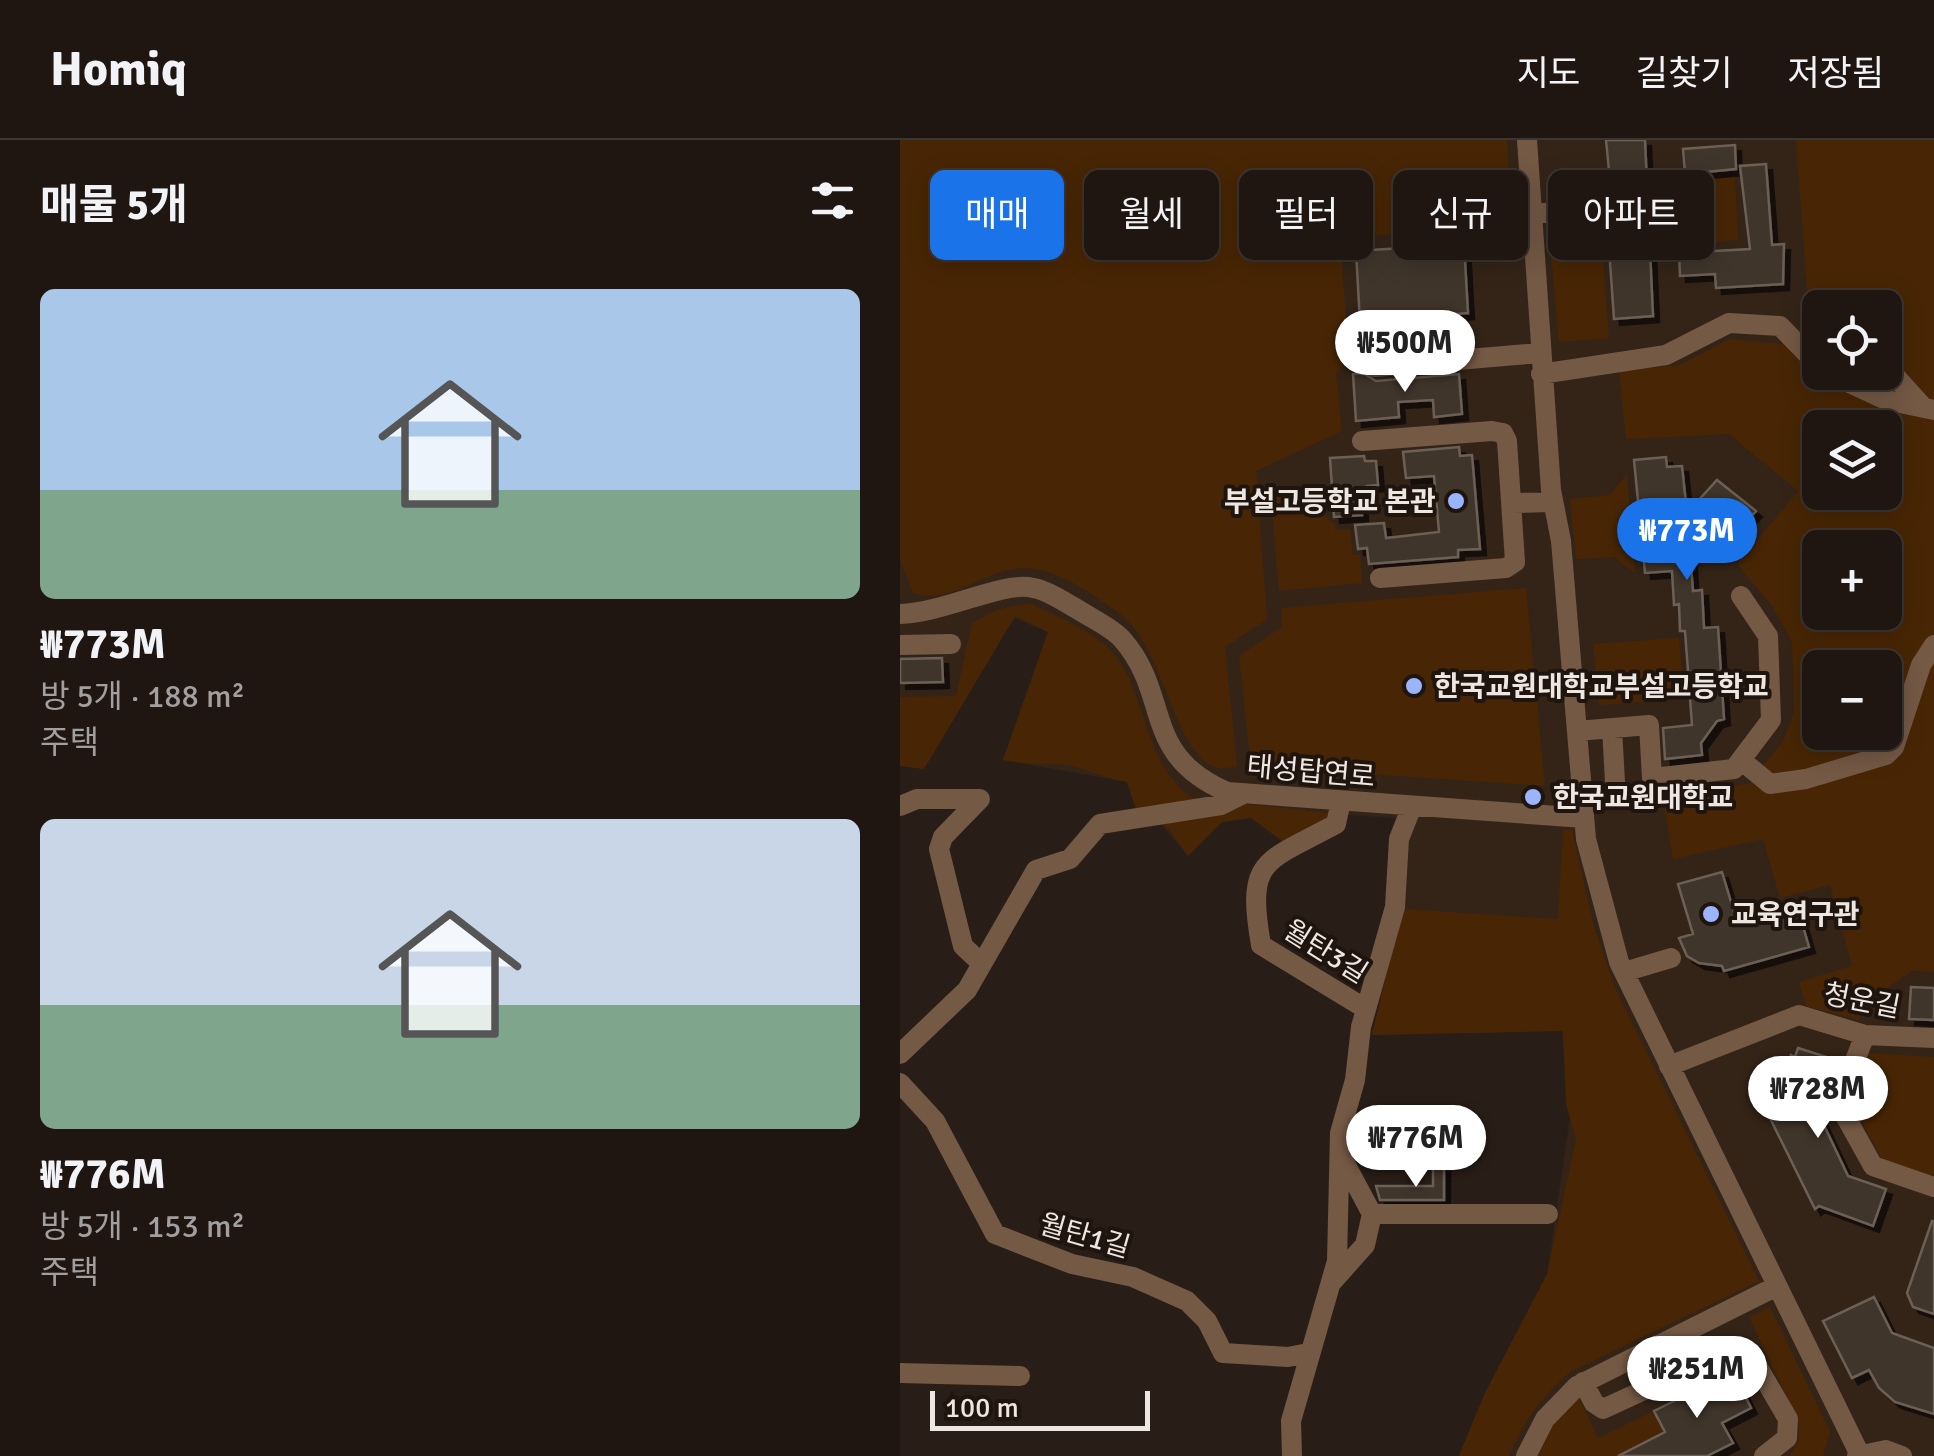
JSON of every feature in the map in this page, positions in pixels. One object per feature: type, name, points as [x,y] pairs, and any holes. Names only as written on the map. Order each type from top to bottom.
[{"type":"street","points":[[1527,140],[1552,502],[1561,541],[1584,818],[1596,888],[1624,972],[1859,1456],[1886,1450],[1902,1456]]},
{"type":"street","points":[[1532,214],[1548,213]]},
{"type":"street","points":[[1374,367],[1666,356],[1730,323],[1780,326],[1802,349]]},
{"type":"street","points":[[1902,382],[1929,409]]},
{"type":"street","points":[[1859,390],[1929,409]]},
{"type":"street","points":[[1362,441],[1503,432],[1516,557],[1511,566],[1380,578]]},
{"type":"street","points":[[1512,503],[1552,502]]},
{"type":"street","name":"태성탑연로","points":[[900,614],[942,610],[1001,590],[1026,587],[1050,594],[1120,638],[1138,664],[1172,752],[1195,778],[1227,792],[1584,818]]},
{"type":"street","points":[[1576,731],[1649,725],[1652,778],[1729,771],[1771,720],[1768,636],[1741,596]]},
{"type":"street","points":[[900,645],[950,644]]},
{"type":"street","points":[[1741,760],[1770,784],[1806,779],[1886,755],[1894,747],[1922,665],[1934,645]]},
{"type":"street","points":[[1612,728],[1615,782]]},
{"type":"street","points":[[900,1054],[966,990],[980,962],[1012,918],[1036,870],[1070,859],[1100,824],[1206,808],[1242,795]]},
{"type":"street","points":[[900,806],[946,797],[980,799],[943,837],[939,849],[962,946],[980,962]]},
{"type":"street","name":"월탄3길","points":[[1341,800],[1336,824],[1278,855],[1256,880],[1253,895],[1261,945],[1366,1009]]},
{"type":"street","name":"월탄3길","points":[[1292,1456],[1291,1421],[1308,1352],[1332,1282],[1340,1153],[1366,1009],[1395,907],[1399,839],[1412,806]]},
{"type":"street","points":[[1624,972],[1671,958]]},
{"type":"street","name":"청운길","points":[[1669,1066],[1799,1015],[1865,1035],[1934,1038]]},
{"type":"street","points":[[1865,1035],[1838,1103],[1873,1166],[1934,1187]]},
{"type":"street","name":"월탄1길","points":[[900,1083],[935,1121],[995,1234],[1072,1264],[1132,1277],[1187,1301],[1207,1321],[1223,1352],[1288,1357],[1308,1352]]},
{"type":"street","points":[[1340,1153],[1372,1214],[1548,1214]]},
{"type":"street","name":"월탄3길","points":[[1332,1282],[1365,1245],[1372,1214]]},
{"type":"street","points":[[1526,1456],[1545,1419],[1583,1382],[1777,1286]]},
{"type":"street","points":[[1704,1322],[1720,1355]]},
{"type":"street","points":[[1583,1382],[1598,1408],[1609,1408],[1720,1355],[1742,1350],[1756,1357],[1788,1419],[1787,1438],[1764,1456]]},
{"type":"street","points":[[900,1372],[1020,1376]]},
{"type":"shaded area","name":"한국교원대학교","points":[[900,140],[1934,140],[1934,1456],[1459,1456],[1484,1395],[1547,1275],[1570,1118],[1562,1031],[1372,1035],[1402,909],[1409,819],[1338,814],[1286,844],[1251,818],[1222,822],[1188,856],[1162,825],[1137,812],[1127,782],[1003,760],[1048,632],[1014,618],[924,769],[900,766]]},
{"type":"shaded area","points":[[900,140],[1507,140],[1509,170],[1393,170],[1393,234],[1373,235],[1373,170],[1239,170],[1239,260],[1342,260],[1349,359],[1336,374],[1342,431],[1256,471],[1267,619],[1225,647],[1237,767],[1214,767],[1200,757],[1188,741],[1135,629],[1098,598],[1047,572],[1022,568],[927,596],[913,593],[900,560]]},
{"type":"shaded area","points":[[1796,140],[1934,140],[1934,972],[1912,971],[1862,1005],[1859,1020],[1806,1006],[1799,982],[1852,966],[1830,885],[1780,898],[1763,839],[1673,859],[1663,798],[1750,783],[1783,741],[1794,713],[1792,642],[1773,607],[1737,564],[1798,491],[1729,434],[1626,439],[1619,371],[1680,365],[1729,339],[1780,344],[1802,333],[1802,390],[1902,390],[1902,290],[1807,290]]},
{"type":"shaded area","points":[[1735,176],[1738,240],[1714,242],[1714,177]]},
{"type":"shaded area","points":[[1552,260],[1603,260],[1609,338],[1559,342]]},
{"type":"shaded area","points":[[1627,474],[1635,573],[1614,557],[1576,559],[1570,499],[1610,495]]},
{"type":"shaded area","points":[[1289,490],[1335,524],[1335,530],[1350,529],[1353,555],[1360,555],[1362,583],[1279,591],[1270,491]]},
{"type":"shaded area","points":[[1526,588],[1545,786],[1251,766],[1239,656],[1282,627],[1281,608]]},
{"type":"shaded area","points":[[1030,603],[1088,633],[1119,661],[1162,764],[1193,798],[1338,814],[1286,844],[1251,818],[1222,822],[1188,856],[1169,829],[1137,812],[1127,782],[1068,765],[1003,760],[1048,632],[1015,616],[924,769],[900,766],[900,697],[956,696],[972,623],[996,610]]},
{"type":"shaded area","points":[[1679,638],[1684,699],[1599,705],[1593,644]]},
{"type":"shaded area","points":[[1563,829],[1572,830],[1593,923],[1615,988],[1759,1281],[1572,1371],[1535,1409],[1509,1456],[1459,1456],[1484,1395],[1547,1274],[1576,1139],[1566,1104],[1563,1031],[1372,1035],[1402,909],[1558,919]]},
{"type":"shaded area","points":[[1866,1053],[1934,1057],[1934,1176],[1882,1159],[1851,1102]]},
{"type":"shaded area","points":[[1770,1307],[1830,1431],[1823,1456],[1789,1456],[1798,1442],[1799,1423],[1749,1317]]},
{"type":"shaded area","points":[[1579,1398],[1598,1438],[1654,1411],[1665,1432],[1618,1456],[1536,1456],[1545,1432]]},
{"type":"building","points":[[1606,140],[1645,140],[1646,170],[1609,170]]},
{"type":"building","points":[[1735,145],[1736,169],[1685,170],[1683,149]]},
{"type":"building","points":[[1766,164],[1772,245],[1784,244],[1783,284],[1716,288],[1715,274],[1680,276],[1679,260],[1714,260],[1714,251],[1750,249],[1740,166]]},
{"type":"building","points":[[1393,249],[1393,260],[1465,260],[1468,313],[1360,322],[1357,260],[1373,260],[1373,250]]},
{"type":"building","points":[[1610,260],[1650,260],[1653,316],[1614,319]]},
{"type":"building","points":[[1363,373],[1376,381],[1459,374],[1462,414],[1434,417],[1433,400],[1398,402],[1399,417],[1356,421],[1353,374]]},
{"type":"building","name":"부설고등학교 본관","points":[[1459,447],[1460,456],[1472,455],[1480,549],[1458,550],[1458,557],[1369,564],[1367,548],[1358,549],[1355,525],[1384,523],[1386,538],[1439,532],[1434,476],[1406,478],[1403,452]]},
{"type":"building","points":[[1364,456],[1365,461],[1376,461],[1378,485],[1367,486],[1361,493],[1362,515],[1334,517],[1330,458]]},
{"type":"building","points":[[1666,457],[1667,467],[1682,466],[1687,513],[1717,480],[1756,511],[1722,546],[1687,516],[1693,591],[1702,590],[1704,628],[1718,627],[1724,719],[1717,721],[1701,743],[1702,755],[1665,759],[1663,728],[1692,725],[1685,631],[1680,631],[1679,604],[1674,605],[1672,571],[1645,573],[1634,460]]},
{"type":"building","points":[[942,658],[943,682],[900,683],[900,659]]},
{"type":"building","name":"교육연구관","points":[[1722,872],[1737,922],[1797,906],[1809,947],[1724,971],[1722,966],[1699,963],[1687,956],[1679,938],[1693,934],[1678,884]]},
{"type":"building","points":[[1911,987],[1934,988],[1934,1020],[1909,1019]]},
{"type":"building","points":[[1798,1048],[1833,1059],[1823,1101],[1814,1104],[1848,1176],[1886,1189],[1873,1226],[1819,1206],[1815,1209],[1763,1104],[1776,1098],[1791,1055],[1795,1057]]},
{"type":"building","points":[[1433,1166],[1444,1166],[1444,1200],[1380,1200],[1376,1186],[1433,1186]]},
{"type":"building","points":[[1932,1221],[1934,1314],[1913,1307],[1907,1293]]},
{"type":"building","points":[[1874,1297],[1892,1333],[1934,1348],[1934,1414],[1895,1402],[1879,1388],[1869,1370],[1852,1378],[1823,1321]]},
{"type":"building","points":[[1733,1372],[1751,1408],[1722,1423],[1733,1443],[1707,1456],[1618,1456],[1665,1432],[1654,1411]]},
{"type":"place","name":"부설고등학교 본관","points":[[1456,501]]},
{"type":"place","name":"한국교원대학교부설고등학교","points":[[1414,686]]},
{"type":"place","name":"한국교원대학교","points":[[1533,797]]},
{"type":"place","name":"교육연구관","points":[[1711,914]]}]
